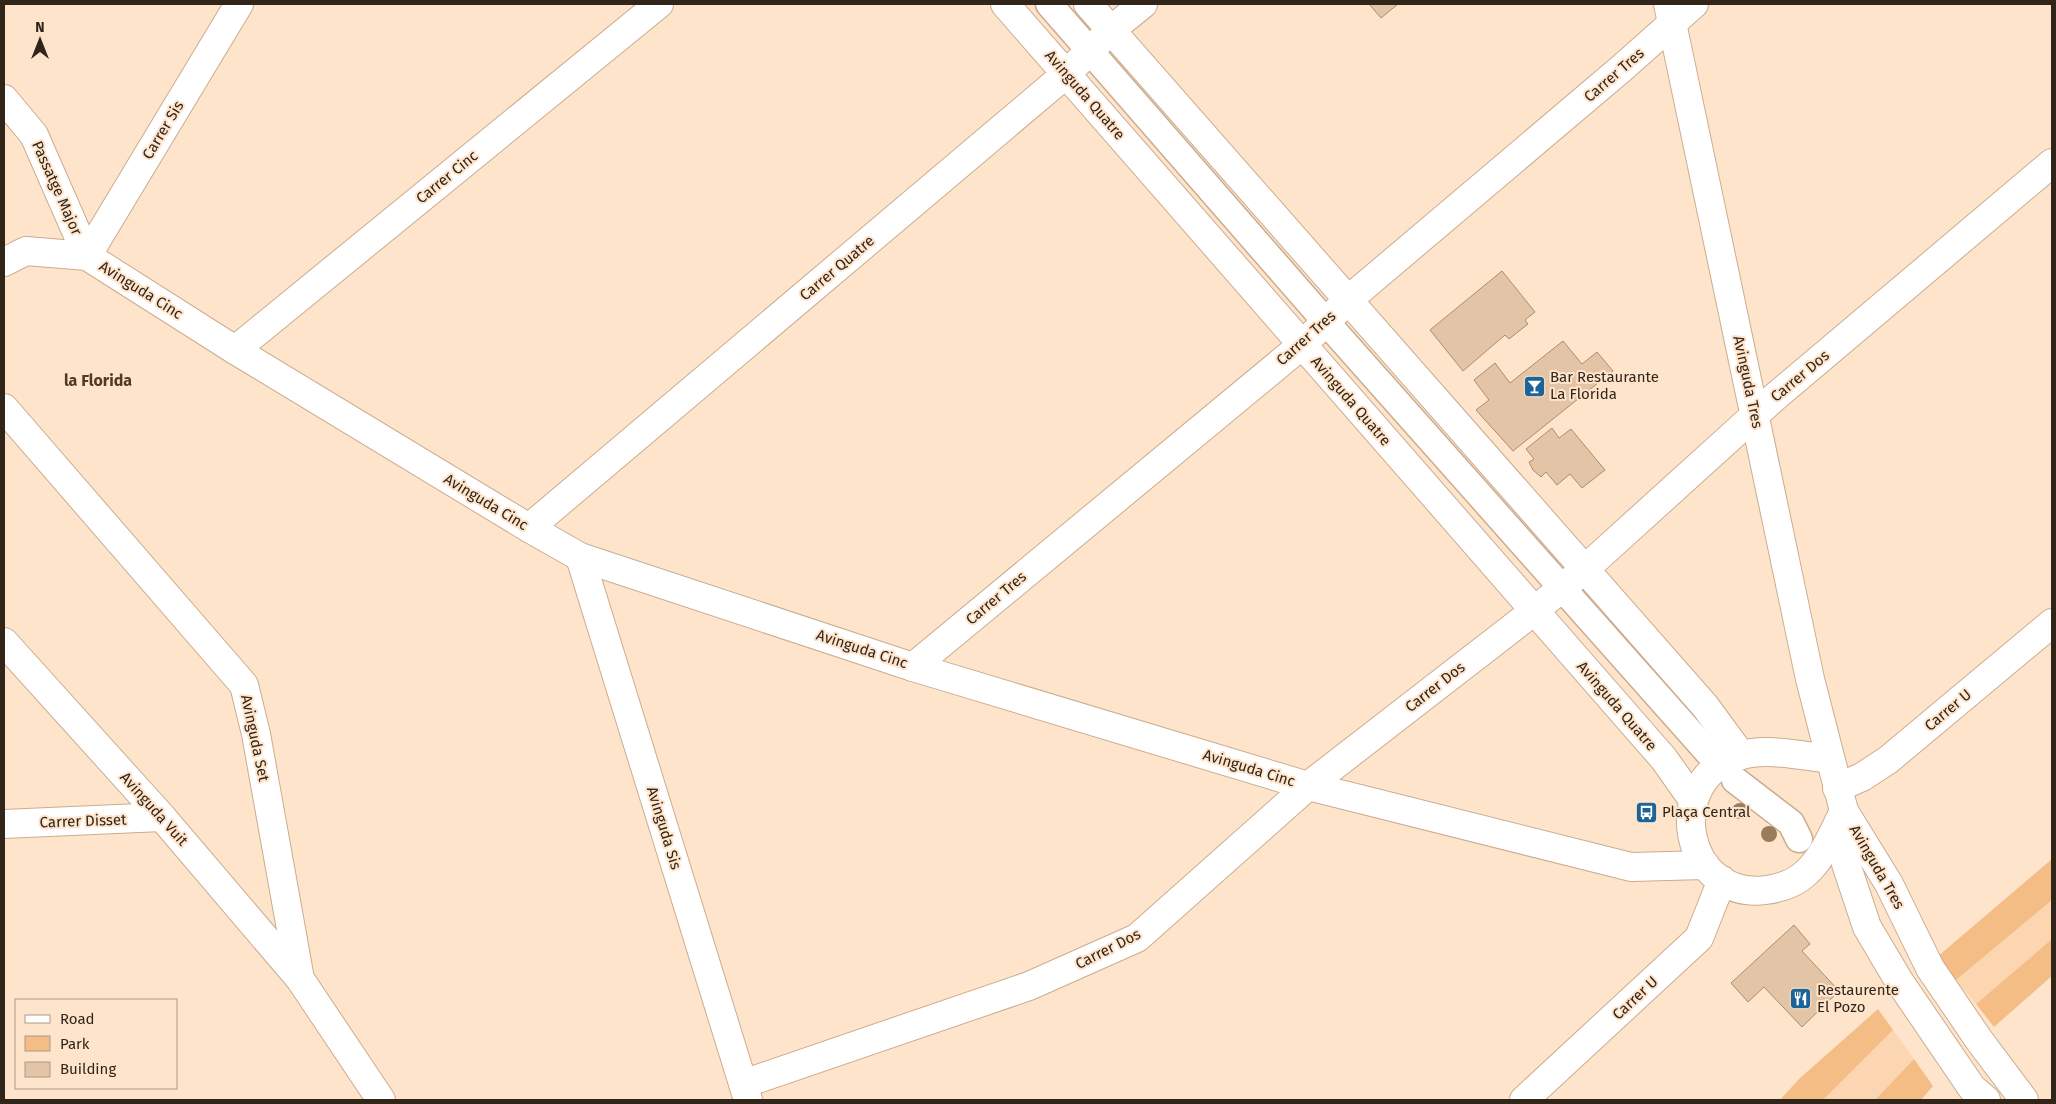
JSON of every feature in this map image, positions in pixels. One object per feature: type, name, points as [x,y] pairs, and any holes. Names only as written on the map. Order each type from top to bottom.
[{"type":"street","name":"Carrer Sis","points":[[87,256],[238,4]]},
{"type":"street","name":"Carrer Cinc","points":[[235,350],[659,4]]},
{"type":"street","name":"Avinguda Quatre","points":[[1005,4],[1664,759],[1693,800]]},
{"type":"street","name":"Avinguda Quatre","points":[[1049,4],[1326,322],[1713,758]]},
{"type":"street","points":[[1088,4],[1716,718],[1738,768],[1791,824],[1799,839]]},
{"type":"street","name":"Carrer Quatre","points":[[529,528],[1066,74],[1111,30],[1143,4]]},
{"type":"street","name":"Carrer Tres","points":[[914,667],[1302,345],[1348,300],[1622,68],[1670,14],[1694,4]]},
{"type":"street","name":"Avinguda Tres","points":[[1670,14],[1810,679],[1830,759]]},
{"type":"street","name":"Passatge Major","points":[[4,99],[34,135],[87,256]]},
{"type":"street","name":"Carrer Dos","points":[[745,1092],[1029,986],[1137,938],[1308,786],[1534,611],[1585,569],[1755,415],[2052,163]]},
{"type":"street","points":[[4,262],[26,252],[87,256]]},
{"type":"street","name":"Avinguda Cinc","points":[[87,256],[235,350],[580,557],[914,667],[1308,786],[1630,867],[1713,873]]},
{"type":"street","name":"Avinguda Set","points":[[4,408],[244,685],[256,734],[300,978],[381,1100]]},
{"type":"street","name":"Avinguda Sis","points":[[580,557],[745,1092]]},
{"type":"street","name":"Carrer U","points":[[1841,799],[1862,777],[1888,760],[2052,623]]},
{"type":"street","name":"Avinguda Vuit","points":[[4,642],[162,817],[300,978]]},
{"type":"street","points":[[1766,753],[1830,759],[1841,799],[1827,844],[1806,874],[1789,884],[1769,890],[1748,890],[1713,873],[1698,855],[1691,834],[1690,811],[1700,784],[1719,765],[1738,768],[1766,753]]},
{"type":"street","name":"Avinguda Tres","points":[[1841,799],[1846,864],[1867,927],[1899,981],[1972,1088],[1986,1100]]},
{"type":"street","name":"Avinguda Tres","points":[[1841,799],[1889,884],[1930,968],[1979,1040],[2024,1100]]},
{"type":"street","name":"Carrer Disset","points":[[4,824],[162,817]]},
{"type":"street","name":"Carrer U","points":[[1524,1100],[1699,938],[1713,873]]},
{"type":"shaded area","points":[[2052,900],[2052,939],[1976,1004],[1956,980]]},
{"type":"shaded area","points":[[1893,1030],[1914,1059],[1875,1100],[1823,1100]]},
{"type":"green space","points":[[2052,859],[2052,900],[1956,980],[1937,957]]},
{"type":"green space","points":[[2052,939],[2052,976],[1994,1027],[1976,1004]]},
{"type":"green space","points":[[1878,1009],[1893,1030],[1823,1100],[1780,1100],[1799,1079]]},
{"type":"green space","points":[[1914,1059],[1933,1086],[1921,1100],[1875,1100]]},
{"type":"building","points":[[1369,4],[1398,4],[1381,18]]},
{"type":"building","points":[[1502,271],[1535,312],[1525,320],[1528,324],[1509,339],[1505,335],[1463,371],[1430,330]]},
{"type":"building","points":[[1563,341],[1582,364],[1597,352],[1613,371],[1513,451],[1476,410],[1489,400],[1474,380],[1495,363],[1510,383]]},
{"type":"building","points":[[1552,428],[1559,438],[1571,429],[1605,470],[1582,488],[1570,474],[1557,485],[1546,472],[1541,477],[1533,470],[1529,462],[1534,459],[1526,449]]},
{"type":"building","points":[[1794,925],[1810,944],[1802,951],[1839,991],[1802,1027],[1764,987],[1748,1002],[1731,983]]},
{"type":"place","name":"Bar Restaurante La Florida","points":[[1534,386]]},
{"type":"place","name":"Plaça Central","points":[[1646,812]]},
{"type":"place","name":"Restaurente El Pozo","points":[[1801,999]]},
{"type":"district","name":"la Florida","points":[[98,380]]}]
